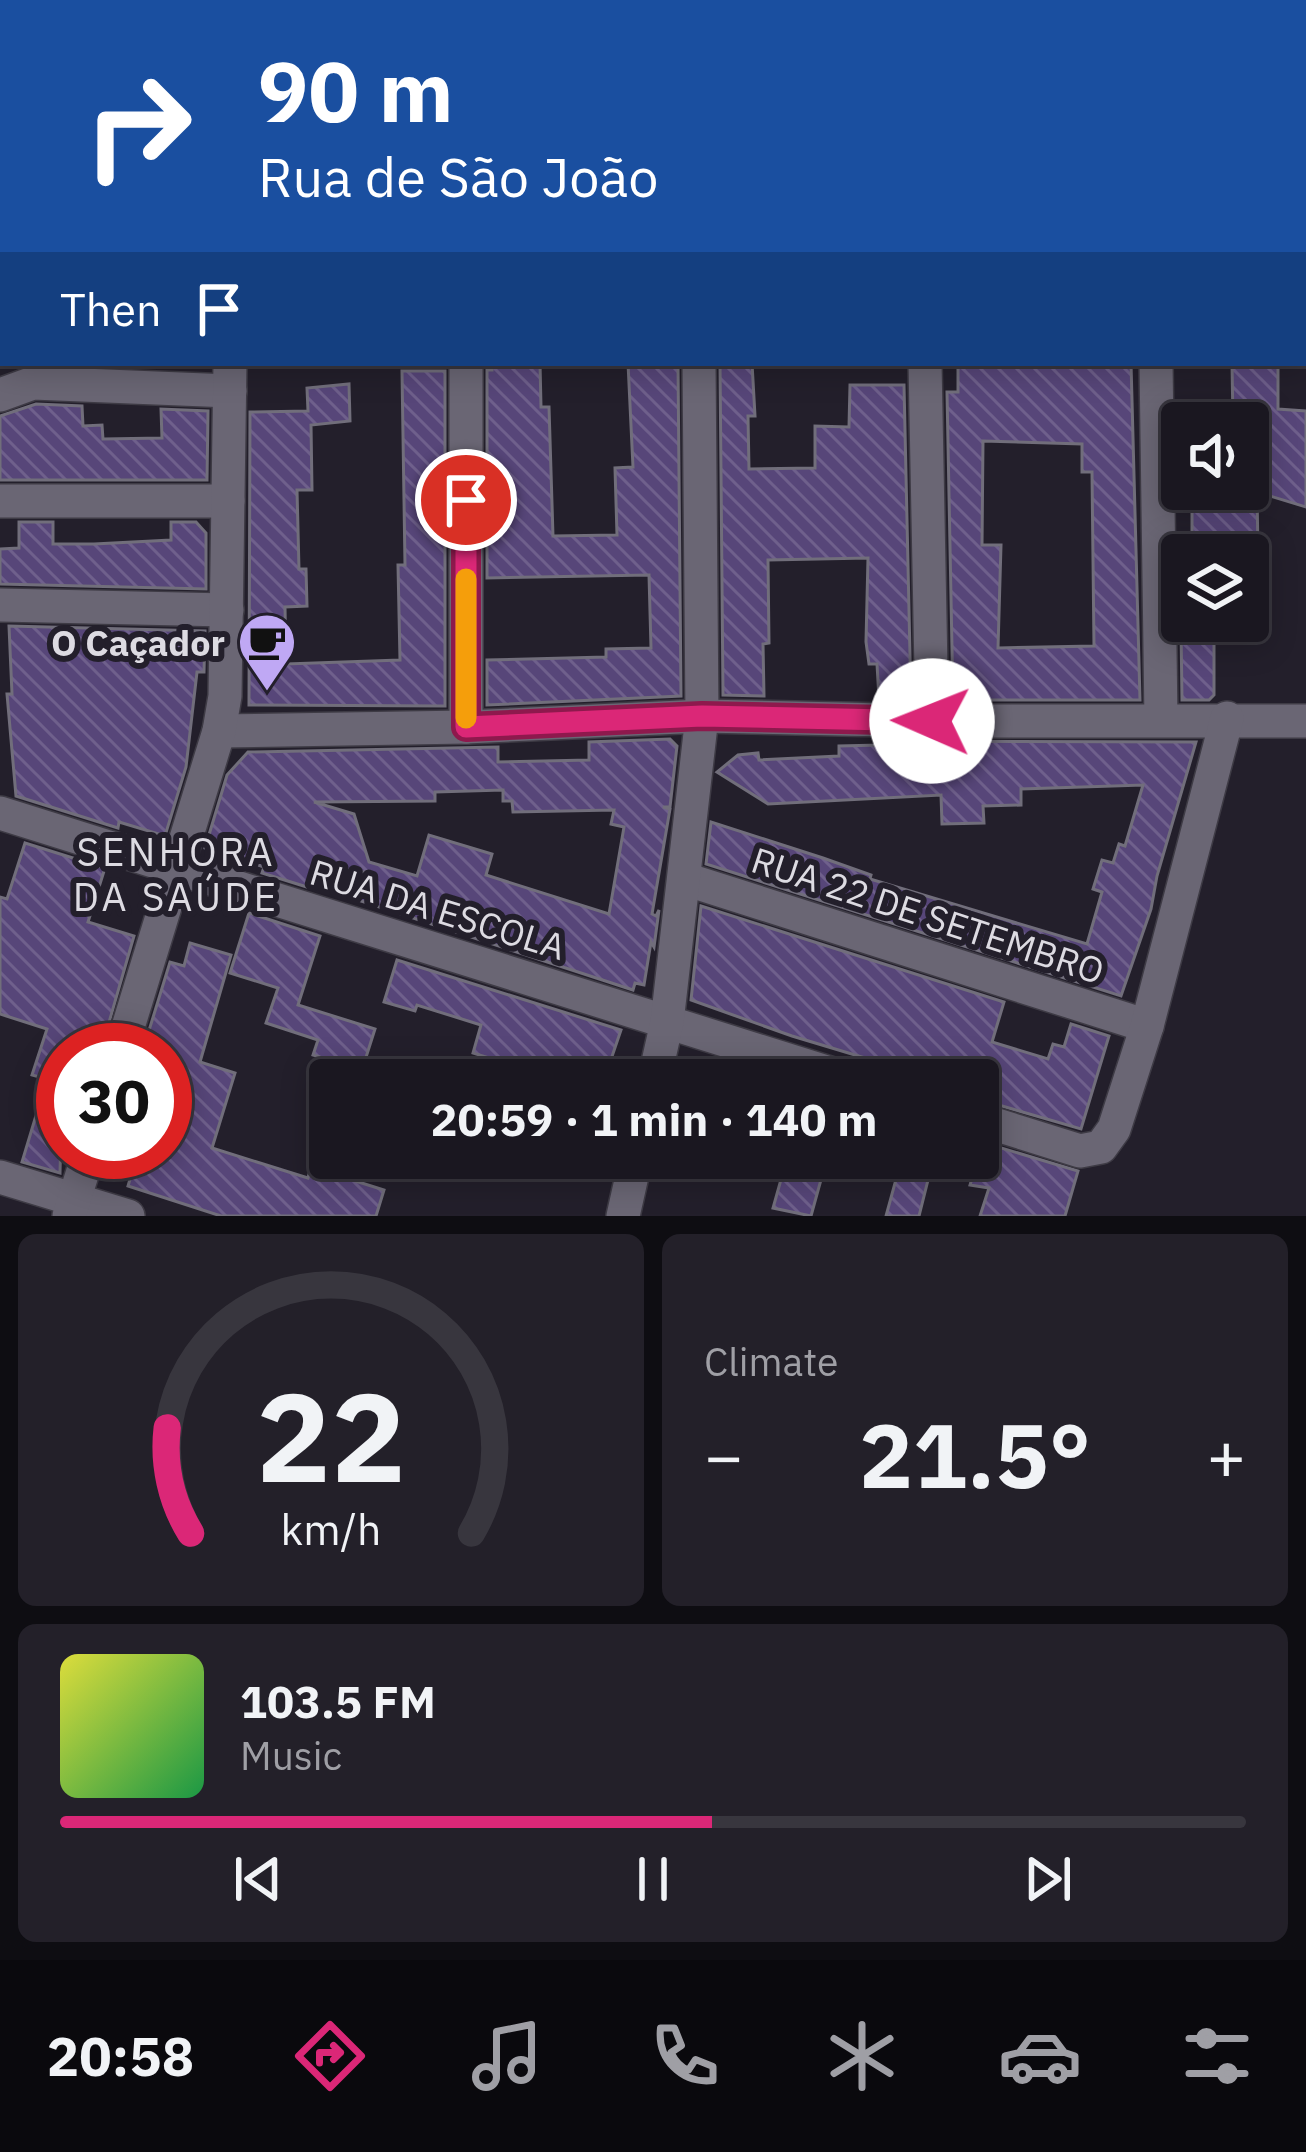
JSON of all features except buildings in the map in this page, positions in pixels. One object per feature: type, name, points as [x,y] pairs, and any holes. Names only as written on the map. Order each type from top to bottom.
[{"type":"street","points":[[466,366],[466,727]]},
{"type":"street","points":[[659,1059],[702,716],[699,366]]},
{"type":"street","points":[[925,366],[932,721]]},
{"type":"street","points":[[1156,366],[1161,720]]},
{"type":"street","points":[[0,395],[33,383],[230,377],[227,663],[219,731],[129,1023]]},
{"type":"street","points":[[0,501],[228,501]]},
{"type":"street","points":[[0,605],[227,610]]},
{"type":"street","points":[[219,731],[466,727],[702,716],[1306,722]]},
{"type":"street","points":[[999,1126],[1080,1151],[1101,1147],[1114,1129],[1148,1025],[1227,718]]},
{"type":"street","name":"RUA DA ESCOLA","points":[[0,813],[785,1059]]},
{"type":"street","name":"RUA 22 DE SETEMBRO","points":[[685,879],[1148,1025]]},
{"type":"street","points":[[0,1177],[72,1208],[128,1216]]},
{"type":"street","points":[[72,1208],[81,1179]]},
{"type":"street","points":[[623,1216],[631,1179]]},
{"type":"slow traffic","points":[[466,579],[466,718]]},
{"type":"place","name":"O Caçador","points":[[267,693]]},
{"type":"district","name":"SENHORA DA SAÚDE","points":[[176,874]]},
{"type":"route","points":[[466,500],[466,727],[702,716],[932,721]]}]
